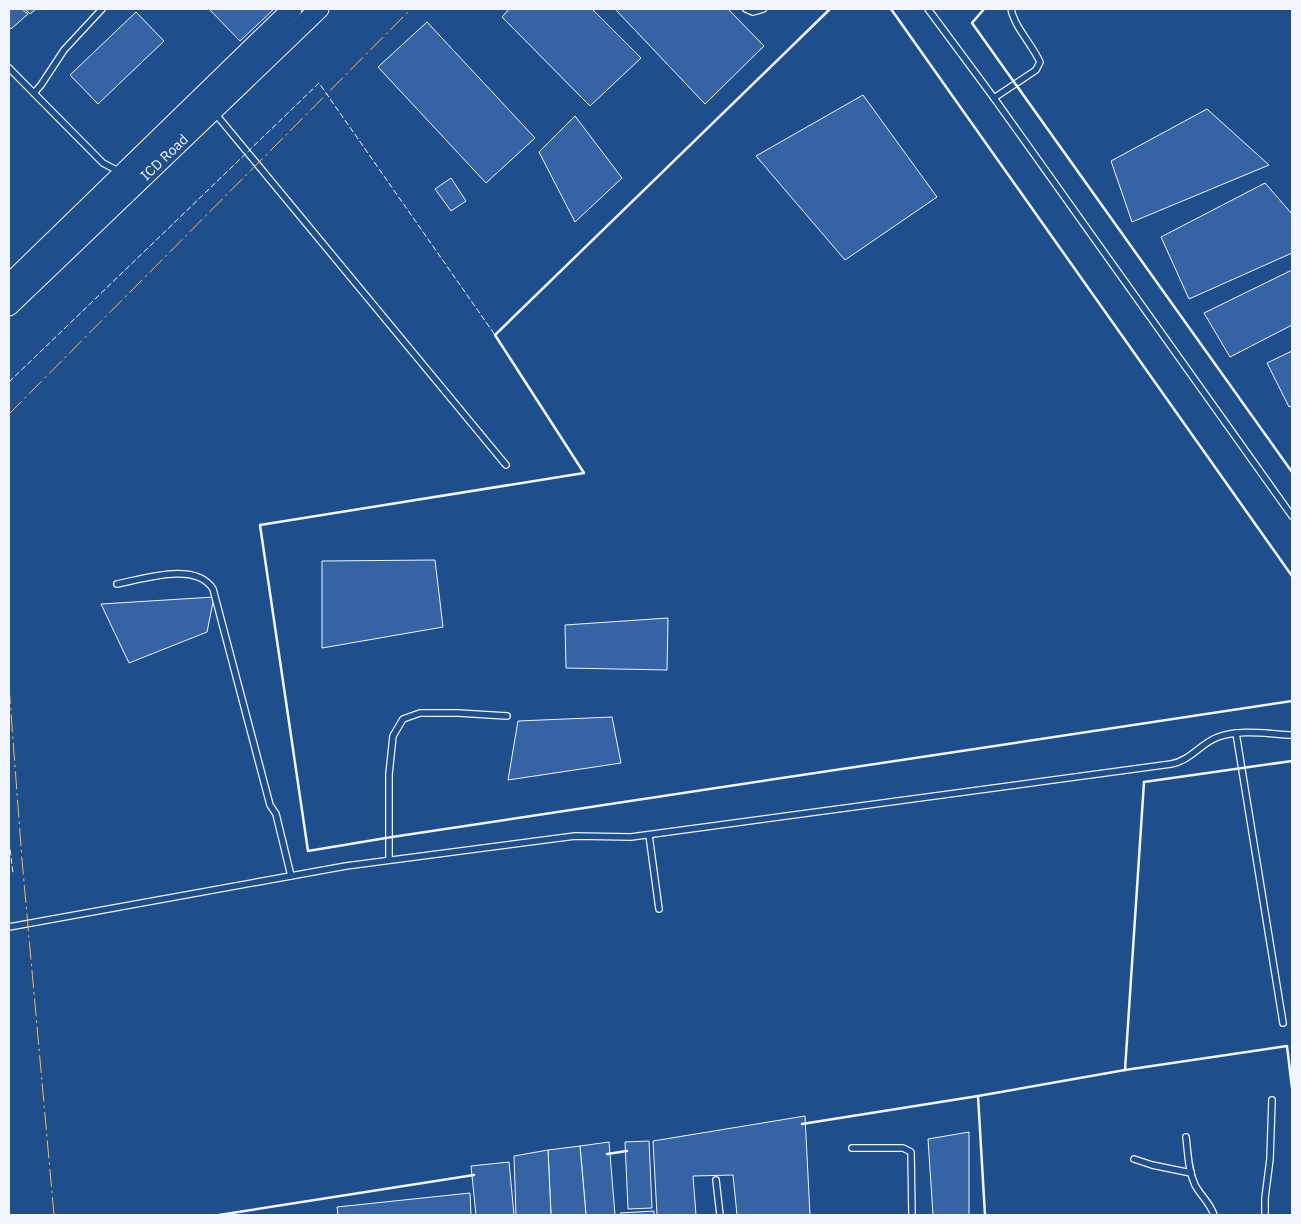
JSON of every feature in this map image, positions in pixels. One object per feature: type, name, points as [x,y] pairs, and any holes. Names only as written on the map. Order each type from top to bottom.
[{"type":"main road","name":"ICD Road","points":[[9,306],[292,9]]},
{"type":"main road","name":"ICD Road","points":[[9,284],[130,178],[213,110],[319,9]]},
{"type":"lane","points":[[34,93],[42,85],[64,50],[102,9]]},
{"type":"lane","points":[[746,9],[753,12],[763,9]]},
{"type":"lane","points":[[928,9],[994,98],[1292,516]]},
{"type":"lane","points":[[994,98],[1036,70],[1040,62],[1012,17],[1010,9]]},
{"type":"lane","points":[[9,68],[102,163],[130,178]]},
{"type":"lane","points":[[213,110],[506,465]]},
{"type":"lane","points":[[117,584],[174,574],[193,574],[210,583],[270,805],[276,814],[291,876]]},
{"type":"lane","points":[[389,860],[388,774],[393,736],[403,719],[420,713],[507,716]]},
{"type":"lane","points":[[9,927],[389,860],[575,836],[631,837],[649,835],[1177,763],[1216,738],[1236,734],[1292,735]]},
{"type":"lane","points":[[1236,734],[1283,1023]]},
{"type":"lane","points":[[649,835],[659,909]]},
{"type":"lane","points":[[1265,1215],[1265,1198],[1270,1159],[1272,1100]]},
{"type":"lane","points":[[1186,1137],[1191,1173],[1196,1186],[1211,1206],[1214,1215]]},
{"type":"lane","points":[[852,1148],[903,1148],[911,1152],[912,1215]]},
{"type":"lane","points":[[1134,1159],[1152,1165],[1191,1173]]},
{"type":"lane","points":[[716,1180],[720,1215]]},
{"type":"building","points":[[9,9],[22,9],[28,14],[11,29],[9,26]]},
{"type":"building","points":[[25,9],[36,9],[30,14]]},
{"type":"building","points":[[209,9],[274,9],[240,41]]},
{"type":"building","points":[[509,9],[592,9],[641,58],[590,106],[502,17]]},
{"type":"building","points":[[615,9],[728,9],[764,46],[705,104]]},
{"type":"building","points":[[136,12],[164,41],[98,104],[70,75]]},
{"type":"building","points":[[427,22],[535,138],[486,183],[378,67]]},
{"type":"building","points":[[863,95],[937,197],[845,260],[756,156]]},
{"type":"building","points":[[1207,109],[1269,165],[1132,222],[1111,161]]},
{"type":"building","points":[[575,116],[622,178],[575,222],[539,152]]},
{"type":"building","points":[[451,178],[466,201],[451,211],[435,189]]},
{"type":"building","points":[[1265,183],[1292,214],[1292,253],[1189,299],[1161,237]]},
{"type":"building","points":[[1292,270],[1292,325],[1230,357],[1204,313]]},
{"type":"building","points":[[1292,351],[1292,406],[1289,407],[1267,363]]},
{"type":"building","points":[[435,560],[443,627],[322,648],[322,561]]},
{"type":"building","points":[[214,597],[207,632],[129,663],[101,604]]},
{"type":"building","points":[[668,618],[667,670],[566,668],[565,625]]},
{"type":"building","points":[[612,717],[621,763],[508,780],[518,721]]},
{"type":"building","points":[[805,1116],[810,1215],[737,1215],[733,1175],[693,1176],[696,1215],[657,1215],[653,1141]]},
{"type":"building","points":[[969,1132],[969,1215],[933,1215],[928,1139]]},
{"type":"building","points":[[649,1141],[652,1208],[628,1209],[625,1142]]},
{"type":"building","points":[[609,1142],[615,1215],[586,1215],[580,1146]]},
{"type":"building","points":[[580,1146],[586,1215],[551,1215],[548,1150]]},
{"type":"building","points":[[548,1150],[551,1215],[516,1215],[514,1156]]},
{"type":"building","points":[[509,1162],[514,1215],[476,1215],[471,1166]]},
{"type":"building","points":[[470,1193],[471,1215],[338,1215],[337,1207]]},
{"type":"building","points":[[654,1211],[654,1215],[621,1215],[620,1213]]},
{"type":"fence","points":[[9,382],[319,83],[495,335]]},
{"type":"fence","points":[[9,841],[13,873]]},
{"type":"wall","points":[[830,9],[495,335],[584,473],[260,525],[308,851],[1292,701]]},
{"type":"wall","points":[[891,9],[1292,576]]},
{"type":"wall","points":[[984,9],[972,23],[1292,472]]},
{"type":"wall","points":[[1292,761],[1144,782],[1125,1070],[1287,1046],[1292,1088]]},
{"type":"wall","points":[[802,1124],[1125,1070]]},
{"type":"wall","points":[[978,1096],[985,1215]]},
{"type":"wall","points":[[607,1154],[627,1151]]},
{"type":"wall","points":[[219,1215],[474,1175]]},
{"type":"power","points":[[9,414],[411,9]]},
{"type":"power","points":[[9,686],[22,860],[54,1215]]}]
